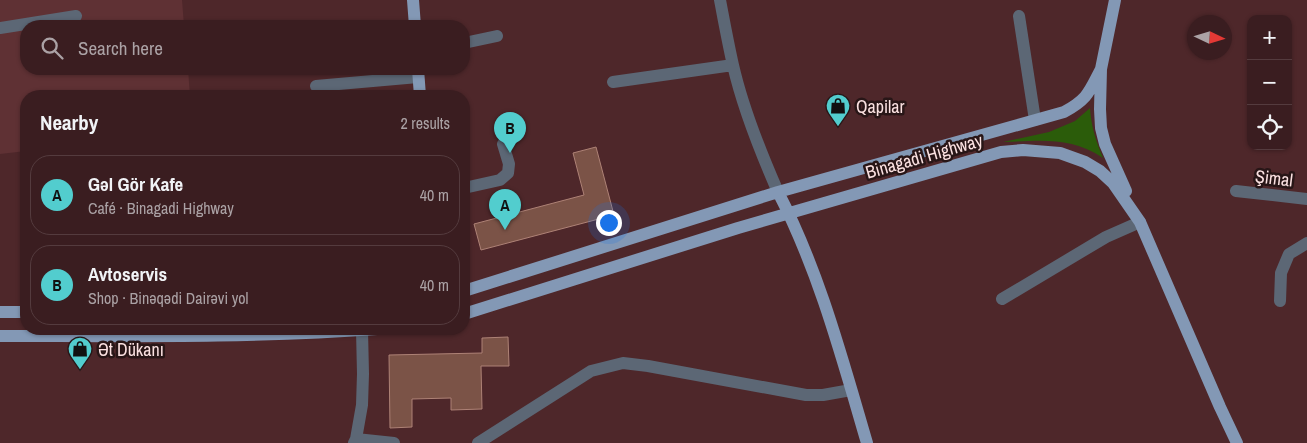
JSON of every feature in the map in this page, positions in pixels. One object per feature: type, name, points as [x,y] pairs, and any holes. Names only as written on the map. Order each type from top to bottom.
[{"type":"main road","points":[[413,0],[415,20]]},
{"type":"main road","points":[[1114,0],[1100,69],[1101,128],[1105,144],[1140,222]]},
{"type":"main road","name":"Binagadi Highway","points":[[470,289],[778,192],[1064,112],[1078,105],[1088,94],[1100,69]]},
{"type":"main road","points":[[418,75],[419,90]]},
{"type":"main road","name":"Binagadi Highway","points":[[470,312],[789,213],[1001,152],[1023,150],[1060,153],[1085,162],[1100,171],[1113,183],[1140,222],[1237,443]]},
{"type":"main road","points":[[778,192],[810,263],[827,310],[867,443]]},
{"type":"main road","points":[[0,312],[20,312]]},
{"type":"main road","points":[[0,336],[270,335]]},
{"type":"street","points":[[720,0],[733,66],[748,118],[778,192]]},
{"type":"street","points":[[51,20],[76,16]]},
{"type":"street","points":[[1019,16],[1035,120]]},
{"type":"street","points":[[0,28],[20,25]]},
{"type":"street","points":[[470,42],[496,36]]},
{"type":"street","points":[[613,82],[733,66]]},
{"type":"street","points":[[316,86],[402,75]]},
{"type":"street","points":[[470,187],[500,180],[508,172],[509,164],[503,144]]},
{"type":"street","name":"Şimal","points":[[1236,191],[1307,199]]},
{"type":"street","points":[[1002,298],[1106,237],[1140,222]]},
{"type":"street","points":[[1280,302],[1281,273],[1289,254],[1307,243]]},
{"type":"street","points":[[362,335],[363,397],[355,441],[394,443]]},
{"type":"street","points":[[478,443],[591,371],[623,363],[806,394],[823,394],[851,390]]},
{"type":"shaded area","points":[[0,0],[182,0],[184,20],[20,20],[20,75],[188,75],[190,90],[20,90],[20,152],[0,154]]},
{"type":"green space","points":[[1090,108],[1094,133],[1103,158],[1079,146],[1055,141],[1003,142],[1049,132],[1075,121]]},
{"type":"building","points":[[596,147],[614,215],[481,250],[474,224],[584,195],[573,153]]},
{"type":"building","points":[[508,337],[509,366],[481,366],[482,409],[451,410],[451,398],[412,399],[412,427],[390,428],[389,355],[482,353],[482,338]]},
{"type":"place","name":"Qapilar","points":[[838,127]]},
{"type":"place","name":"Avtoservis","points":[[510,153]]},
{"type":"place","name":"Gəl Gör Kafe","points":[[505,230]]},
{"type":"place","name":"Ət Dükanı","points":[[80,370]]}]
